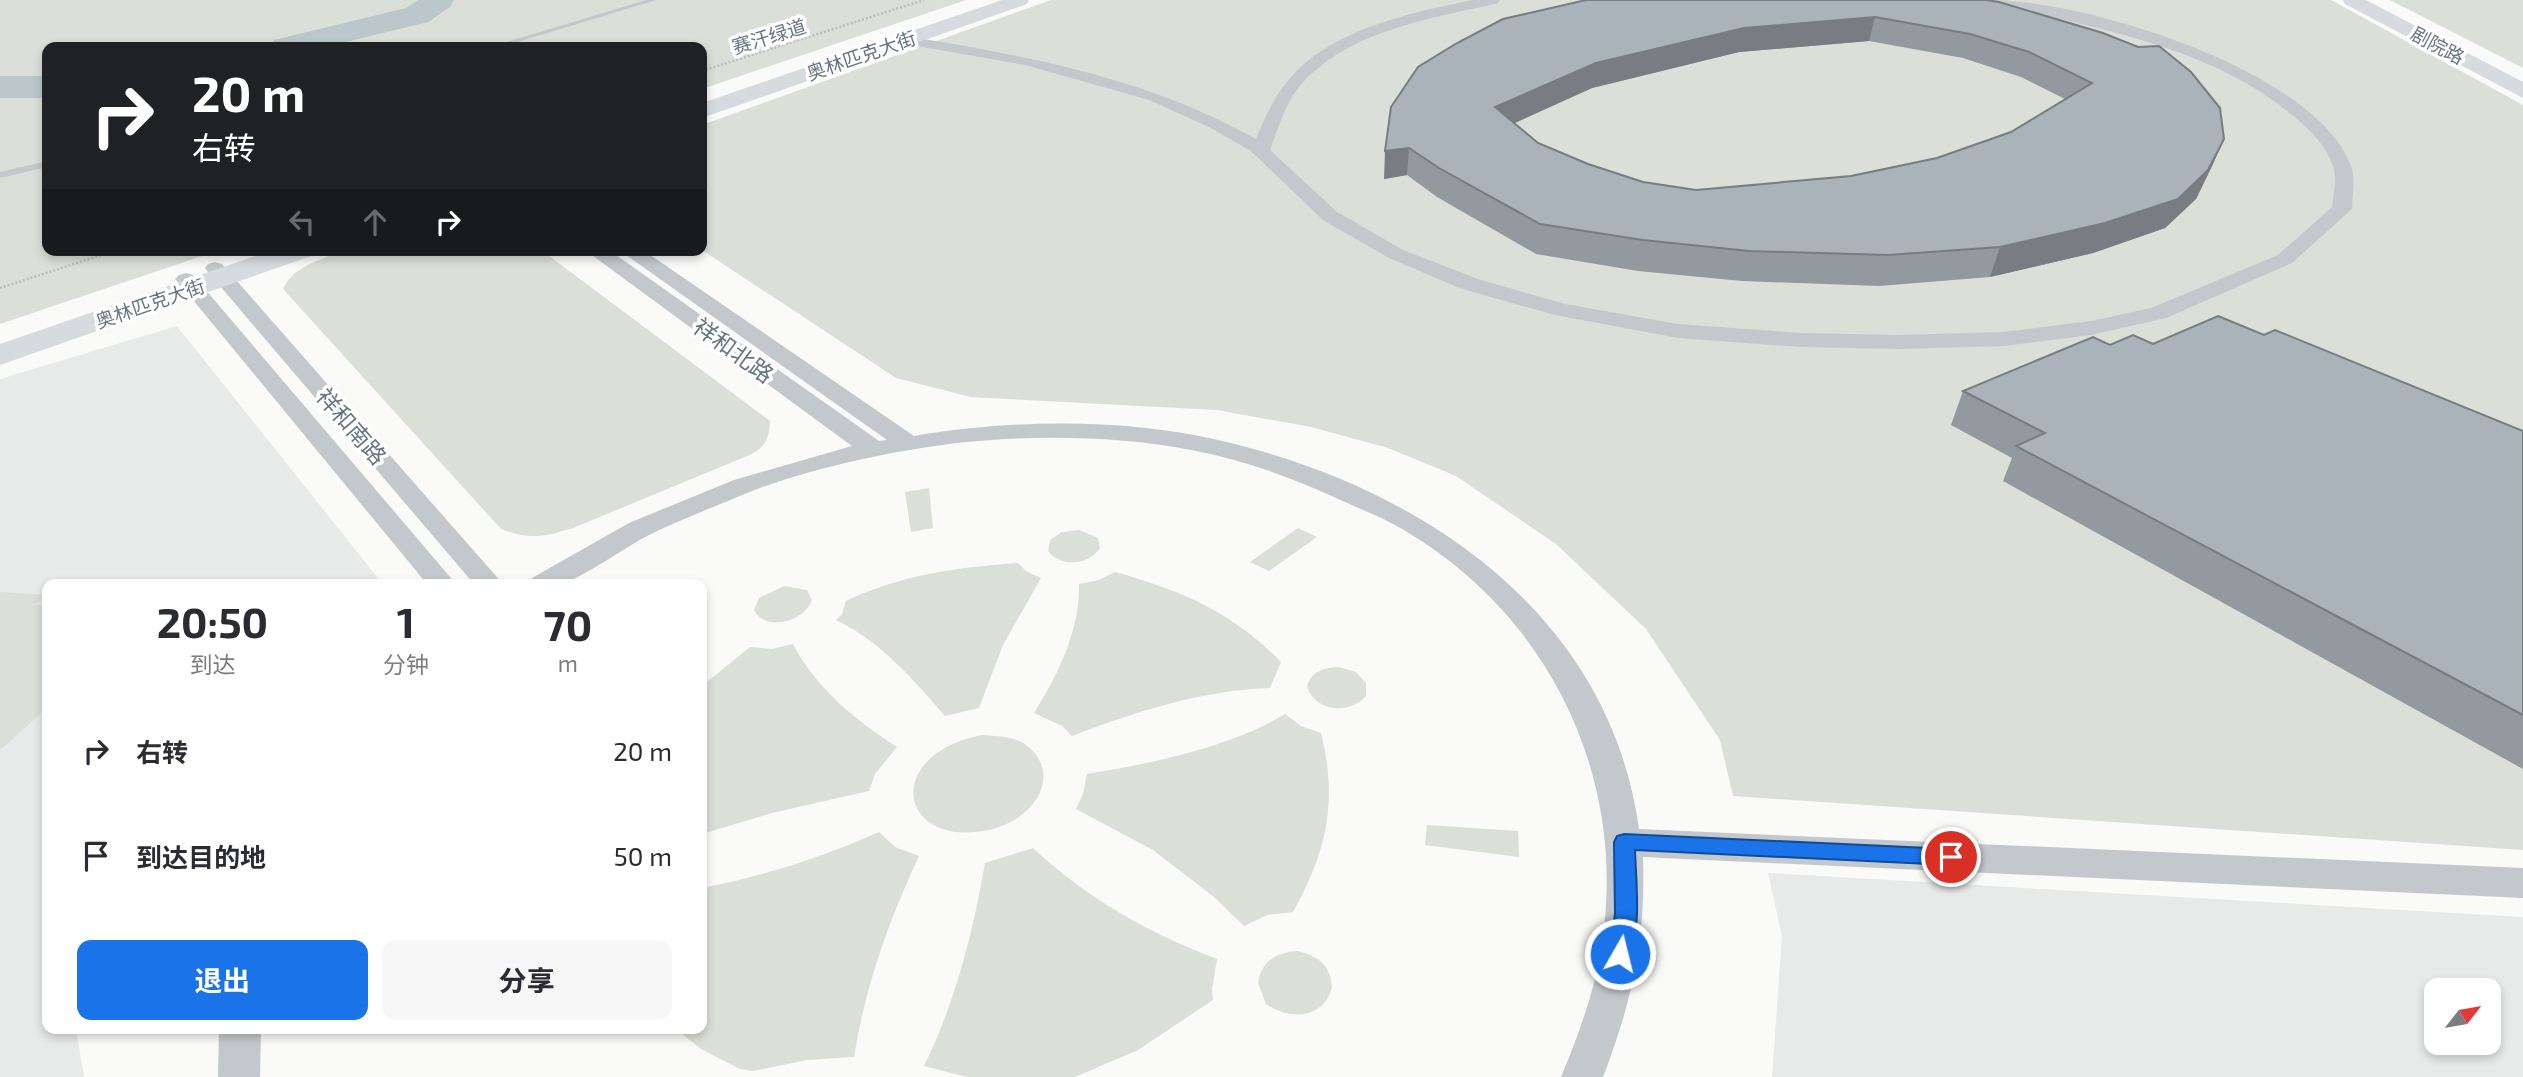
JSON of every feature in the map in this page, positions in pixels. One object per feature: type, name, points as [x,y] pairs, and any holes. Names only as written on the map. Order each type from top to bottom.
[{"type":"main road","name":"奥林匹克大街","points":[[707,100],[1000,0]]},
{"type":"main road","name":"奥林匹克大街","points":[[707,109],[1020,0]]},
{"type":"main road","name":"剧院路","points":[[2352,0],[2523,91]]},
{"type":"main road","name":"剧院路","points":[[2368,0],[2523,81]]},
{"type":"main road","name":"奥林匹克大街","points":[[0,355],[255,256]]},
{"type":"main road","name":"奥林匹克大街","points":[[0,342],[280,256]]},
{"type":"street","points":[[1261,150],[1276,111],[1295,81],[1328,55],[1369,33],[1444,10],[1493,0]]},
{"type":"street","points":[[906,40],[1025,60],[1132,89],[1216,123],[1261,150],[1331,216],[1396,254],[1470,284],[1563,310],[1678,331],[1802,340],[1899,342],[2003,339],[2091,328],[2158,313],[2285,259],[2342,209],[2343,169],[2322,131],[2277,94],[2195,55],[2126,29],[1997,0]]},
{"type":"street","name":"祥和北路","points":[[603,256],[873,449]]},
{"type":"street","name":"祥和北路","points":[[638,256],[908,443]]},
{"type":"street","name":"祥和南路","points":[[204,278],[438,579]]},
{"type":"street","name":"祥和南路","points":[[204,278],[484,579]]},
{"type":"street","points":[[551,579],[622,537],[720,493],[807,465],[908,443],[1016,432],[1112,434],[1208,447],[1300,471],[1386,509],[1426,533],[1473,567],[1532,625],[1561,663],[1585,706],[1605,751],[1619,802],[1624,842],[1626,914],[1617,974],[1599,1037],[1582,1077]]},
{"type":"street","points":[[1624,842],[2523,883]]},
{"type":"street","points":[[239,1077],[240,1034]]},
{"type":"lane","points":[[511,42],[653,0]]},
{"type":"lane","points":[[0,176],[42,165]]},
{"type":"path","name":"赛汗绿道","points":[[707,69],[924,0]]},
{"type":"path","points":[[0,288],[99,256]]},
{"type":"shaded area","points":[[0,0],[966,0],[707,87],[707,42],[42,42],[42,256],[202,256],[0,324]]},
{"type":"shaded area","points":[[1051,0],[2331,0],[2523,105],[2523,850],[1733,796],[1720,740],[1646,629],[1556,544],[1456,476],[1388,448],[1311,427],[1217,410],[971,397],[896,378],[707,253],[707,123]]},
{"type":"shaded area","points":[[2390,0],[2523,0],[2523,68]]},
{"type":"shaded area","points":[[330,256],[549,256],[770,421],[769,433],[762,446],[747,456],[573,528],[537,536],[520,535],[501,529],[283,289],[294,274]]},
{"type":"shaded area","points":[[177,326],[379,579],[42,579],[42,1034],[78,1034],[84,1077],[0,1077],[0,379]]},
{"type":"shaded area","points":[[929,488],[933,528],[911,532],[905,492]]},
{"type":"shaded area","points":[[1298,528],[1317,537],[1269,571],[1250,562]]},
{"type":"shaded area","points":[[1079,530],[1098,538],[1100,548],[1095,554],[1082,561],[1067,562],[1048,551],[1050,540],[1062,532]]},
{"type":"shaded area","points":[[1018,563],[1026,571],[1041,578],[1003,645],[979,708],[945,716],[882,650],[836,620],[842,614],[846,601],[887,585],[952,570]]},
{"type":"shaded area","points":[[1115,572],[1184,595],[1243,629],[1281,662],[1270,688],[1220,693],[1169,704],[1072,736],[1062,726],[1034,713],[1051,683],[1072,635],[1079,584],[1099,580]]},
{"type":"shaded area","points":[[784,586],[807,590],[812,600],[808,607],[802,614],[784,622],[767,621],[759,617],[754,610],[759,598]]},
{"type":"shaded area","points":[[0,592],[42,595],[42,599],[35,605],[42,606],[42,712],[0,750]]},
{"type":"shaded area","points":[[793,644],[813,675],[838,702],[897,747],[875,774],[869,791],[772,813],[707,832],[707,682],[750,647],[772,649]]},
{"type":"shaded area","points":[[1338,667],[1356,672],[1366,683],[1366,696],[1351,706],[1334,708],[1318,702],[1307,687],[1319,671]]},
{"type":"shaded area","points":[[1285,714],[1301,726],[1321,733],[1329,781],[1329,803],[1321,846],[1305,890],[1293,912],[1267,915],[1244,926],[1214,897],[1153,850],[1076,809],[1083,794],[1087,774],[1189,753],[1241,736]]},
{"type":"shaded area","points":[[982,735],[1014,739],[1035,754],[1043,771],[1037,799],[1014,820],[989,830],[954,832],[933,825],[919,812],[914,795],[917,777],[929,760],[950,745]]},
{"type":"shaded area","points":[[1427,825],[1518,831],[1519,857],[1425,845]]},
{"type":"shaded area","points":[[879,832],[895,847],[919,856],[879,954],[854,1057],[807,1060],[753,1071],[740,1069],[701,1049],[682,1034],[707,1034],[707,887],[748,878],[836,850]]},
{"type":"shaded area","points":[[1033,848],[1075,883],[1119,912],[1167,938],[1217,959],[1213,1000],[1138,1050],[1075,1077],[967,1077],[924,1066],[945,1018],[962,967],[985,863]]},
{"type":"shaded area","points":[[1768,873],[2523,917],[2523,1077],[1772,1077],[1782,936]]},
{"type":"shaded area","points":[[1297,951],[1322,962],[1329,972],[1332,987],[1322,1006],[1305,1014],[1295,1015],[1266,1004],[1258,983],[1263,969],[1271,959]]},
{"type":"building","points":[[1586,0],[1999,2],[2103,33],[2138,47],[2159,46],[2191,72],[2220,108],[2224,139],[2208,170],[2178,199],[2105,223],[2000,247],[1888,255],[1749,251],[1643,240],[1540,224],[1439,168],[1409,148],[1385,151],[1391,107],[1418,67],[1503,19]],"holes":[[[1875,17],[1970,34],[2029,52],[2092,83],[2011,132],[1937,158],[1851,176],[1696,190],[1643,182],[1588,164],[1538,143],[1495,107],[1596,63],[1744,28]]]},
{"type":"building","points":[[2218,316],[2264,335],[2275,330],[2523,431],[2523,715],[2016,446],[2045,433],[1963,391],[2093,337],[2110,345],[2133,335],[2153,344]]},
{"type":"waterway","points":[[306,42],[417,15],[439,0]]},
{"type":"waterway","points":[[0,87],[42,87]]},
{"type":"route","points":[[1620,954],[1626,914],[1624,842],[1951,857]]}]
